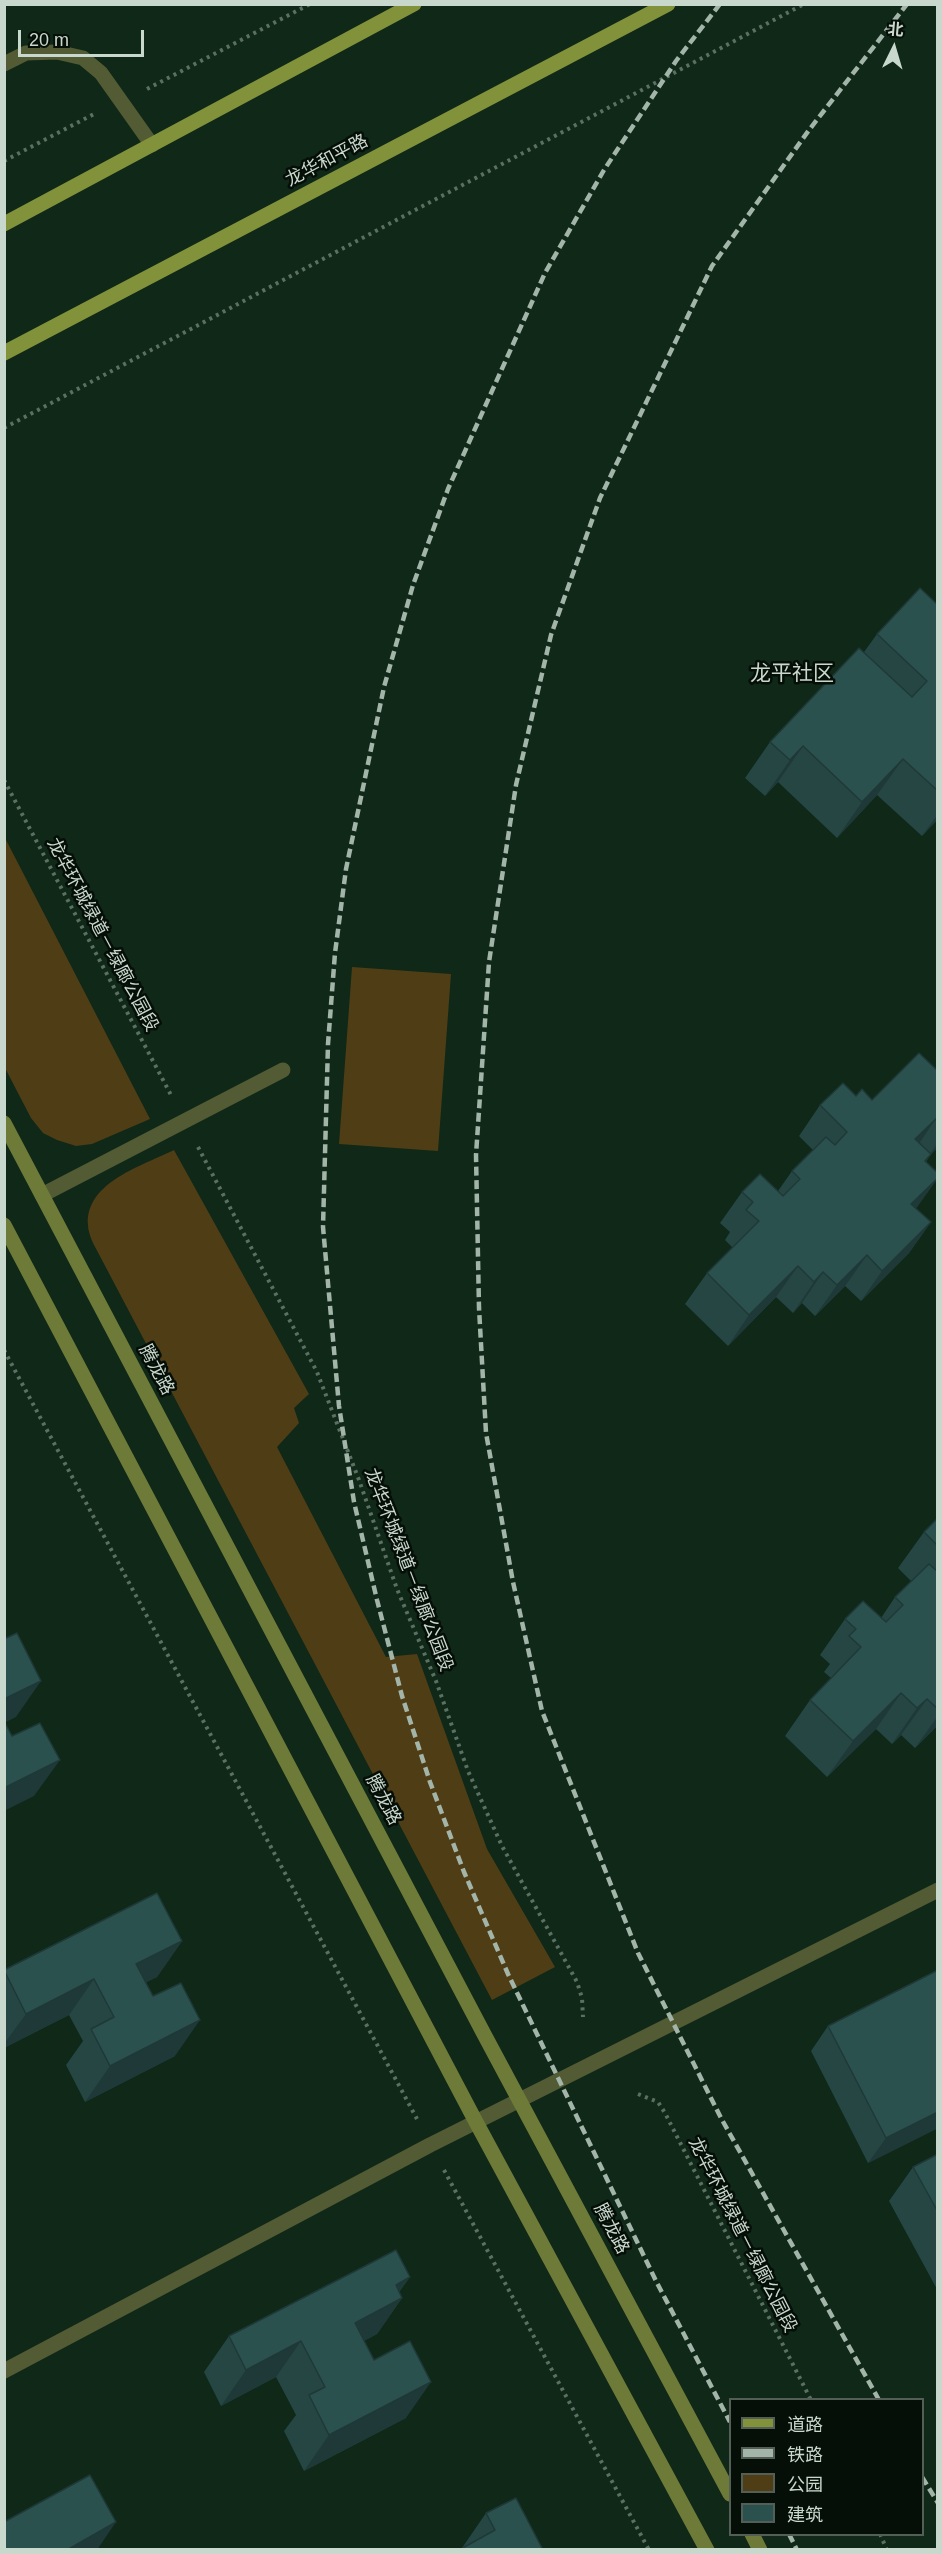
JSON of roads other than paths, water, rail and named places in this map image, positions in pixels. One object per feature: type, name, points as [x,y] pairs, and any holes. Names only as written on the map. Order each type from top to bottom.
[{"type":"main road","points":[[4,224],[414,4]]},
{"type":"main road","name":"龙华和平路","points":[[4,353],[668,4]]},
{"type":"main road","name":"腾龙路","points":[[4,1123],[519,2100],[729,2492]]},
{"type":"main road","points":[[4,1225],[476,2122],[707,2550]]},
{"type":"main road","points":[[753,2536],[760,2550]]},
{"type":"street","points":[[4,64],[26,53],[57,52],[83,58],[101,73],[152,145]]},
{"type":"street","points":[[42,1195],[283,1070]]},
{"type":"street","points":[[4,2372],[476,2122],[938,1890]]},
{"type":"railway","points":[[720,4],[676,61],[604,170],[545,273],[448,489],[413,585],[384,687],[346,869],[335,953],[328,1044],[323,1227],[339,1406],[354,1502],[402,1696],[430,1782],[464,1872],[508,1974],[656,2281],[729,2420]]},
{"type":"railway","points":[[878,2398],[721,2118],[638,1953],[542,1711],[513,1582],[486,1433],[479,1308],[476,1155],[489,962],[516,785],[551,635],[600,498],[712,266],[809,130],[907,4]]},
{"type":"railway","points":[[924,2480],[938,2503]]},
{"type":"railway","points":[[790,2536],[797,2550]]},
{"type":"district","name":"龙平社区","points":[[792,674]]}]
